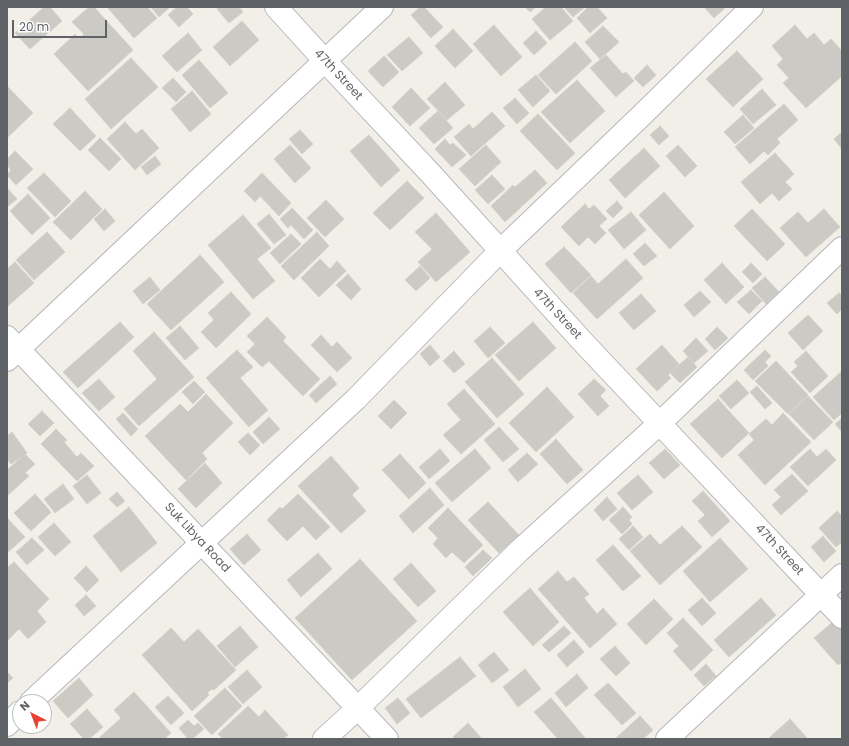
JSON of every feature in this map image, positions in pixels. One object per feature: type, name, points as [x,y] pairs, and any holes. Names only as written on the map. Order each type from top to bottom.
[{"type":"street","name":"47th Street","points":[[276,7],[432,174],[500,251],[842,617]]},
{"type":"street","points":[[11,349],[382,7]]},
{"type":"street","points":[[40,694],[356,400],[500,251],[752,7]]},
{"type":"street","points":[[324,739],[520,551],[660,423],[842,248]]},
{"type":"street","name":"Suk Libya Road","points":[[11,349],[202,543],[387,739]]},
{"type":"street","points":[[667,739],[842,575]]},
{"type":"building","points":[[44,7],[50,7],[62,21],[30,49],[15,33]]},
{"type":"building","points":[[89,7],[94,7],[133,50],[88,91],[54,54],[75,34],[79,39],[84,34],[72,22]]},
{"type":"building","points":[[107,7],[147,7],[157,18],[134,38]]},
{"type":"building","points":[[151,7],[170,7],[159,17]]},
{"type":"building","points":[[177,7],[187,7],[193,14],[179,27],[168,15]]},
{"type":"building","points":[[219,7],[239,7],[243,12],[229,23],[217,9]]},
{"type":"building","points":[[420,7],[424,7],[443,27],[431,38],[411,15]]},
{"type":"building","points":[[525,7],[536,7],[530,12]]},
{"type":"building","points":[[546,7],[561,7],[573,21],[550,40],[532,19]]},
{"type":"building","points":[[564,7],[585,7],[573,17]]},
{"type":"building","points":[[588,7],[597,7],[607,18],[590,33],[577,18]]},
{"type":"building","points":[[704,7],[726,7],[714,18]]},
{"type":"building","points":[[242,21],[259,40],[230,66],[213,47]]},
{"type":"building","points":[[494,25],[522,57],[501,76],[473,44]]},
{"type":"building","points":[[795,25],[807,39],[814,33],[824,45],[831,39],[842,51],[842,76],[806,108],[783,83],[789,78],[777,65],[783,59],[772,46]]},
{"type":"building","points":[[603,26],[619,42],[600,59],[585,42]]},
{"type":"building","points":[[453,29],[473,51],[455,68],[435,46]]},
{"type":"building","points":[[536,31],[547,43],[534,55],[523,43]]},
{"type":"building","points":[[188,33],[202,50],[177,72],[162,56]]},
{"type":"building","points":[[409,37],[423,53],[402,71],[387,55]]},
{"type":"building","points":[[575,42],[592,61],[556,94],[538,75]]},
{"type":"building","points":[[737,51],[763,79],[733,107],[706,79]]},
{"type":"building","points":[[606,55],[623,74],[626,72],[634,81],[616,97],[590,68]]},
{"type":"building","points":[[384,56],[399,72],[383,87],[368,71]]},
{"type":"building","points":[[131,58],[158,87],[111,129],[85,99]]},
{"type":"building","points":[[199,60],[228,93],[210,108],[182,75]]},
{"type":"building","points":[[647,65],[656,75],[643,87],[634,78]]},
{"type":"building","points":[[536,75],[550,91],[533,107],[518,90]]},
{"type":"building","points":[[173,78],[186,92],[176,102],[162,88]]},
{"type":"building","points":[[577,80],[605,111],[570,143],[541,112]]},
{"type":"building","points":[[445,82],[465,105],[447,120],[427,99]]},
{"type":"building","points":[[7,86],[33,113],[7,138]]},
{"type":"building","points":[[411,88],[430,108],[410,126],[392,107]]},
{"type":"building","points":[[762,89],[776,105],[753,124],[740,109]]},
{"type":"building","points":[[192,91],[211,114],[190,132],[171,109]]},
{"type":"building","points":[[515,98],[529,113],[517,124],[503,108]]},
{"type":"building","points":[[784,104],[798,120],[777,139],[780,143],[768,155],[764,151],[750,164],[735,147]]},
{"type":"building","points":[[70,108],[96,136],[80,151],[53,124]]},
{"type":"building","points":[[438,111],[453,128],[434,144],[419,128]]},
{"type":"building","points":[[492,112],[505,126],[471,156],[454,137],[469,124],[473,129]]},
{"type":"building","points":[[538,114],[575,153],[557,170],[520,131]]},
{"type":"building","points":[[743,115],[754,128],[735,144],[724,132]]},
{"type":"building","points":[[125,122],[136,134],[142,129],[159,148],[135,170],[107,139]]},
{"type":"building","points":[[660,126],[669,136],[659,145],[650,135]]},
{"type":"building","points":[[300,130],[313,144],[302,154],[289,139]]},
{"type":"building","points":[[842,132],[842,149],[834,139]]},
{"type":"building","points":[[369,135],[400,170],[381,187],[350,151]]},
{"type":"building","points":[[100,138],[121,159],[109,171],[88,150]]},
{"type":"building","points":[[445,139],[450,145],[453,143],[466,155],[452,167],[435,149]]},
{"type":"building","points":[[290,145],[311,168],[295,183],[274,159]]},
{"type":"building","points":[[486,145],[501,162],[475,186],[459,169]]},
{"type":"building","points":[[678,145],[697,166],[685,177],[666,156]]},
{"type":"building","points":[[644,148],[660,166],[625,198],[609,180]]},
{"type":"building","points":[[15,151],[33,169],[16,185],[7,175],[11,170],[7,165],[7,159]]},
{"type":"building","points":[[775,153],[794,174],[785,182],[792,189],[779,201],[772,193],[760,204],[741,182]]},
{"type":"building","points":[[155,156],[161,164],[147,175],[141,167]]},
{"type":"building","points":[[535,170],[547,183],[505,222],[491,206],[513,185],[515,187]]},
{"type":"building","points":[[44,173],[71,201],[55,217],[27,188]]},
{"type":"building","points":[[262,173],[291,203],[279,216],[260,196],[255,202],[244,191]]},
{"type":"building","points":[[492,175],[505,189],[488,204],[475,190]]},
{"type":"building","points":[[407,181],[424,198],[390,230],[373,213]]},
{"type":"building","points":[[7,188],[17,199],[7,207]]},
{"type":"building","points":[[85,191],[102,209],[71,240],[53,222]]},
{"type":"building","points":[[664,192],[694,226],[670,249],[639,215]]},
{"type":"building","points":[[28,194],[50,218],[32,235],[10,211]]},
{"type":"building","points":[[326,200],[344,219],[325,237],[307,218]]},
{"type":"building","points":[[617,201],[623,208],[613,218],[606,211]]},
{"type":"building","points":[[585,204],[589,209],[594,205],[607,219],[599,226],[606,233],[595,244],[588,237],[579,246],[561,227]]},
{"type":"building","points":[[292,208],[313,230],[304,239],[291,225],[288,228],[280,219]]},
{"type":"building","points":[[105,209],[115,221],[104,231],[94,219]]},
{"type":"building","points":[[752,209],[785,244],[767,261],[734,226]]},
{"type":"building","points":[[824,209],[840,227],[806,257],[780,228],[798,212],[808,223]]},
{"type":"building","points":[[631,212],[646,230],[624,249],[608,230]]},
{"type":"building","points":[[436,213],[470,252],[436,282],[418,262],[432,249],[415,232]]},
{"type":"building","points":[[269,214],[286,235],[274,244],[257,224]]},
{"type":"building","points":[[243,215],[271,248],[257,259],[275,281],[253,299],[208,245]]},
{"type":"building","points":[[47,232],[65,252],[34,280],[16,260]]},
{"type":"building","points":[[317,232],[329,246],[294,280],[281,266]]},
{"type":"building","points":[[291,234],[301,244],[280,264],[270,253]]},
{"type":"building","points":[[645,243],[657,256],[644,266],[633,254]]},
{"type":"building","points":[[564,247],[591,275],[571,293],[545,264]]},
{"type":"building","points":[[200,255],[224,282],[171,330],[147,304]]},
{"type":"building","points":[[320,259],[330,269],[337,261],[346,271],[319,297],[301,278]]},
{"type":"building","points":[[626,259],[643,278],[597,319],[573,293],[591,276],[598,284]]},
{"type":"building","points":[[15,262],[34,283],[8,306],[7,269]]},
{"type":"building","points":[[722,263],[744,287],[726,304],[704,280]]},
{"type":"building","points":[[751,263],[762,274],[753,283],[742,272]]},
{"type":"building","points":[[420,266],[430,278],[416,291],[405,280]]},
{"type":"building","points":[[348,274],[361,289],[351,300],[336,285]]},
{"type":"building","points":[[150,277],[160,290],[143,304],[133,291]]},
{"type":"building","points":[[765,277],[779,292],[766,304],[752,288]]},
{"type":"building","points":[[751,290],[762,301],[749,314],[737,302]]},
{"type":"building","points":[[700,291],[711,302],[694,317],[684,305]]},
{"type":"building","points":[[231,292],[251,314],[216,348],[201,332],[214,320],[208,313]]},
{"type":"building","points":[[839,293],[842,296],[842,309],[837,314],[827,303]]},
{"type":"building","points":[[641,294],[656,311],[634,330],[619,313]]},
{"type":"building","points":[[808,315],[823,331],[803,350],[788,333]]},
{"type":"building","points":[[267,317],[286,337],[283,341],[320,379],[303,396],[269,361],[262,367],[247,352],[255,344],[247,336]]},
{"type":"building","points":[[120,322],[134,337],[78,388],[63,372]]},
{"type":"building","points":[[533,322],[556,348],[519,381],[495,355]]},
{"type":"building","points":[[180,326],[199,348],[185,360],[166,338]]},
{"type":"building","points":[[490,327],[505,343],[488,358],[474,341]]},
{"type":"building","points":[[717,327],[728,338],[715,350],[705,339]]},
{"type":"building","points":[[154,332],[194,377],[139,426],[124,409],[157,379],[133,351]]},
{"type":"building","points":[[321,335],[332,347],[337,342],[352,358],[337,372],[311,345]]},
{"type":"building","points":[[696,338],[708,351],[694,363],[683,351]]},
{"type":"building","points":[[430,345],[440,357],[430,366],[420,354]]},
{"type":"building","points":[[662,345],[679,364],[668,375],[671,378],[657,391],[636,369]]},
{"type":"building","points":[[237,350],[253,367],[240,378],[268,410],[249,427],[206,378]]},
{"type":"building","points":[[765,350],[771,356],[765,362],[768,366],[753,380],[744,370]]},
{"type":"building","points":[[454,351],[465,364],[454,373],[443,361]]},
{"type":"building","points":[[806,351],[828,376],[810,393],[791,372],[798,366],[794,362]]},
{"type":"building","points":[[688,357],[697,367],[680,383],[670,373]]},
{"type":"building","points":[[492,358],[524,394],[497,418],[465,382]]},
{"type":"building","points":[[776,361],[808,395],[788,414],[755,381]]},
{"type":"building","points":[[842,371],[842,413],[834,420],[813,397]]},
{"type":"building","points":[[330,376],[337,384],[316,403],[309,395]]},
{"type":"building","points":[[99,379],[115,397],[99,411],[82,393]]},
{"type":"building","points":[[594,379],[606,390],[600,396],[609,406],[598,416],[578,394]]},
{"type":"building","points":[[737,380],[749,393],[731,409],[719,396]]},
{"type":"building","points":[[194,381],[205,392],[193,404],[182,392]]},
{"type":"building","points":[[757,386],[772,403],[765,409],[750,392]]},
{"type":"building","points":[[547,387],[574,417],[536,452],[509,423]]},
{"type":"building","points":[[464,389],[495,424],[461,454],[443,435],[461,420],[447,404]]},
{"type":"building","points":[[206,394],[233,423],[202,453],[207,459],[186,480],[145,436],[180,404],[188,412]]},
{"type":"building","points":[[808,396],[833,422],[814,440],[789,414]]},
{"type":"building","points":[[718,399],[749,433],[722,458],[690,424]]},
{"type":"building","points":[[394,400],[407,413],[391,429],[378,416]]},
{"type":"building","points":[[42,411],[54,423],[40,436],[28,424]]},
{"type":"building","points":[[123,413],[138,429],[131,436],[116,419]]},
{"type":"building","points":[[783,413],[811,442],[765,485],[738,455],[754,440],[749,434],[766,419],[772,425]]},
{"type":"building","points":[[269,417],[280,429],[263,444],[253,432]]},
{"type":"building","points":[[842,418],[842,432],[835,424]]},
{"type":"building","points":[[499,427],[519,449],[503,462],[484,440]]},
{"type":"building","points":[[56,429],[67,440],[64,442],[77,457],[81,453],[94,466],[77,481],[41,444]]},
{"type":"building","points":[[12,432],[27,453],[11,464],[7,459],[7,436]]},
{"type":"building","points":[[248,433],[260,445],[250,455],[238,442]]},
{"type":"building","points":[[556,439],[583,470],[567,484],[540,454]]},
{"type":"building","points":[[440,449],[450,461],[429,479],[419,467]]},
{"type":"building","points":[[475,449],[491,468],[452,502],[435,483]]},
{"type":"building","points":[[665,449],[680,465],[664,479],[649,463]]},
{"type":"building","points":[[810,449],[817,457],[826,449],[836,460],[808,486],[790,467]]},
{"type":"building","points":[[527,453],[538,464],[518,482],[508,470]]},
{"type":"building","points":[[25,454],[35,464],[25,473],[29,476],[7,496],[7,470]]},
{"type":"building","points":[[400,454],[426,483],[409,499],[382,470]]},
{"type":"building","points":[[331,456],[359,488],[352,495],[366,511],[341,533],[298,486]]},
{"type":"building","points":[[205,463],[222,483],[196,508],[178,489]]},
{"type":"building","points":[[792,474],[808,491],[781,515],[772,505],[781,497],[774,490]]},
{"type":"building","points":[[87,475],[101,493],[87,504],[73,486]]},
{"type":"building","points":[[638,475],[653,492],[632,510],[617,493]]},
{"type":"building","points":[[63,484],[74,499],[55,513],[44,499]]},
{"type":"building","points":[[430,488],[444,505],[413,533],[399,516]]},
{"type":"building","points":[[703,491],[730,521],[712,537],[698,521],[705,515],[692,501]]},
{"type":"building","points":[[117,492],[125,501],[117,507],[109,499]]},
{"type":"building","points":[[35,494],[51,512],[31,531],[14,513]]},
{"type":"building","points":[[298,494],[330,527],[316,540],[303,526],[287,541],[267,520],[280,507],[282,509]]},
{"type":"building","points":[[607,497],[617,509],[603,521],[594,510]]},
{"type":"building","points":[[488,502],[519,535],[499,553],[468,520]]},
{"type":"building","points":[[129,507],[157,543],[121,572],[93,536]]},
{"type":"building","points":[[623,507],[632,517],[629,520],[632,524],[622,534],[609,520]]},
{"type":"building","points":[[448,508],[483,545],[464,563],[452,552],[446,558],[433,544],[438,538],[428,528]]},
{"type":"building","points":[[837,511],[842,516],[842,542],[836,547],[819,528]]},
{"type":"building","points":[[8,519],[25,537],[7,553],[7,520]]},
{"type":"building","points":[[54,523],[71,542],[55,556],[38,537]]},
{"type":"building","points":[[633,526],[643,537],[629,550],[619,539]]},
{"type":"building","points":[[682,526],[702,547],[660,585],[630,551],[650,534],[660,545]]},
{"type":"building","points":[[247,534],[261,550],[244,565],[230,549]]},
{"type":"building","points":[[823,536],[836,551],[824,562],[811,547]]},
{"type":"building","points":[[32,538],[44,550],[27,565],[16,552]]},
{"type":"building","points":[[720,538],[748,569],[710,602],[683,571]]},
{"type":"building","points":[[613,545],[641,576],[623,591],[596,560]]},
{"type":"building","points":[[483,550],[492,558],[473,576],[465,567]]},
{"type":"building","points":[[318,553],[332,569],[301,597],[287,580]]},
{"type":"building","points":[[360,559],[417,621],[352,680],[295,618]]},
{"type":"building","points":[[14,562],[49,599],[37,611],[46,622],[28,639],[19,629],[7,641],[7,568]]},
{"type":"building","points":[[411,563],[436,591],[418,607],[393,579]]},
{"type":"building","points":[[86,566],[99,580],[87,592],[74,578]]},
{"type":"building","points":[[558,571],[567,582],[574,577],[589,594],[584,598],[597,614],[603,608],[617,624],[590,648],[538,589]]},
{"type":"building","points":[[530,588],[559,622],[533,646],[503,612]]},
{"type":"building","points":[[86,595],[96,606],[84,616],[75,605]]},
{"type":"building","points":[[702,598],[716,613],[702,626],[688,610]]},
{"type":"building","points":[[761,598],[776,615],[729,657],[714,640]]},
{"type":"building","points":[[654,599],[673,619],[646,645],[627,624]]},
{"type":"building","points":[[683,618],[713,650],[691,671],[673,651],[679,646],[667,633]]},
{"type":"building","points":[[835,620],[842,628],[842,662],[838,665],[814,638]]},
{"type":"building","points":[[240,626],[258,647],[235,667],[217,646]]},
{"type":"building","points":[[564,626],[571,633],[549,652],[542,645]]},
{"type":"building","points":[[171,628],[184,642],[198,629],[236,670],[214,690],[212,689],[207,693],[209,695],[192,711],[142,655]]},
{"type":"building","points":[[574,640],[584,652],[567,667],[557,655]]},
{"type":"building","points":[[615,646],[630,663],[616,676],[600,659]]},
{"type":"building","points":[[494,652],[509,670],[492,683],[478,665]]},
{"type":"building","points":[[460,657],[476,676],[421,718],[406,699]]},
{"type":"building","points":[[706,664],[716,676],[704,686],[694,675]]},
{"type":"building","points":[[525,669],[541,689],[518,707],[503,687]]},
{"type":"building","points":[[247,670],[262,687],[243,704],[228,687]]},
{"type":"building","points":[[7,672],[13,678],[7,683]]},
{"type":"building","points":[[577,674],[588,688],[566,707],[555,693]]},
{"type":"building","points":[[79,678],[93,695],[68,718],[53,701]]},
{"type":"building","points":[[608,683],[636,713],[622,725],[594,695]]},
{"type":"building","points":[[225,688],[242,706],[212,735],[194,716]]},
{"type":"building","points":[[134,692],[171,733],[164,739],[98,739],[121,718],[114,710]]},
{"type":"building","points":[[168,696],[184,713],[171,725],[155,707]]},
{"type":"building","points":[[398,698],[410,713],[397,724],[385,708]]},
{"type":"building","points":[[551,698],[586,739],[558,739],[534,712]]},
{"type":"building","points":[[248,706],[259,717],[265,710],[288,735],[283,739],[223,739],[218,734]]},
{"type":"building","points":[[87,709],[103,727],[89,739],[84,739],[70,724]]},
{"type":"building","points":[[640,716],[653,730],[643,739],[615,739]]},
{"type":"building","points":[[790,719],[808,739],[769,738]]},
{"type":"building","points":[[188,720],[194,726],[198,723],[204,729],[192,739],[188,739],[179,728]]},
{"type":"building","points":[[468,723],[482,739],[455,739],[453,737]]}]
